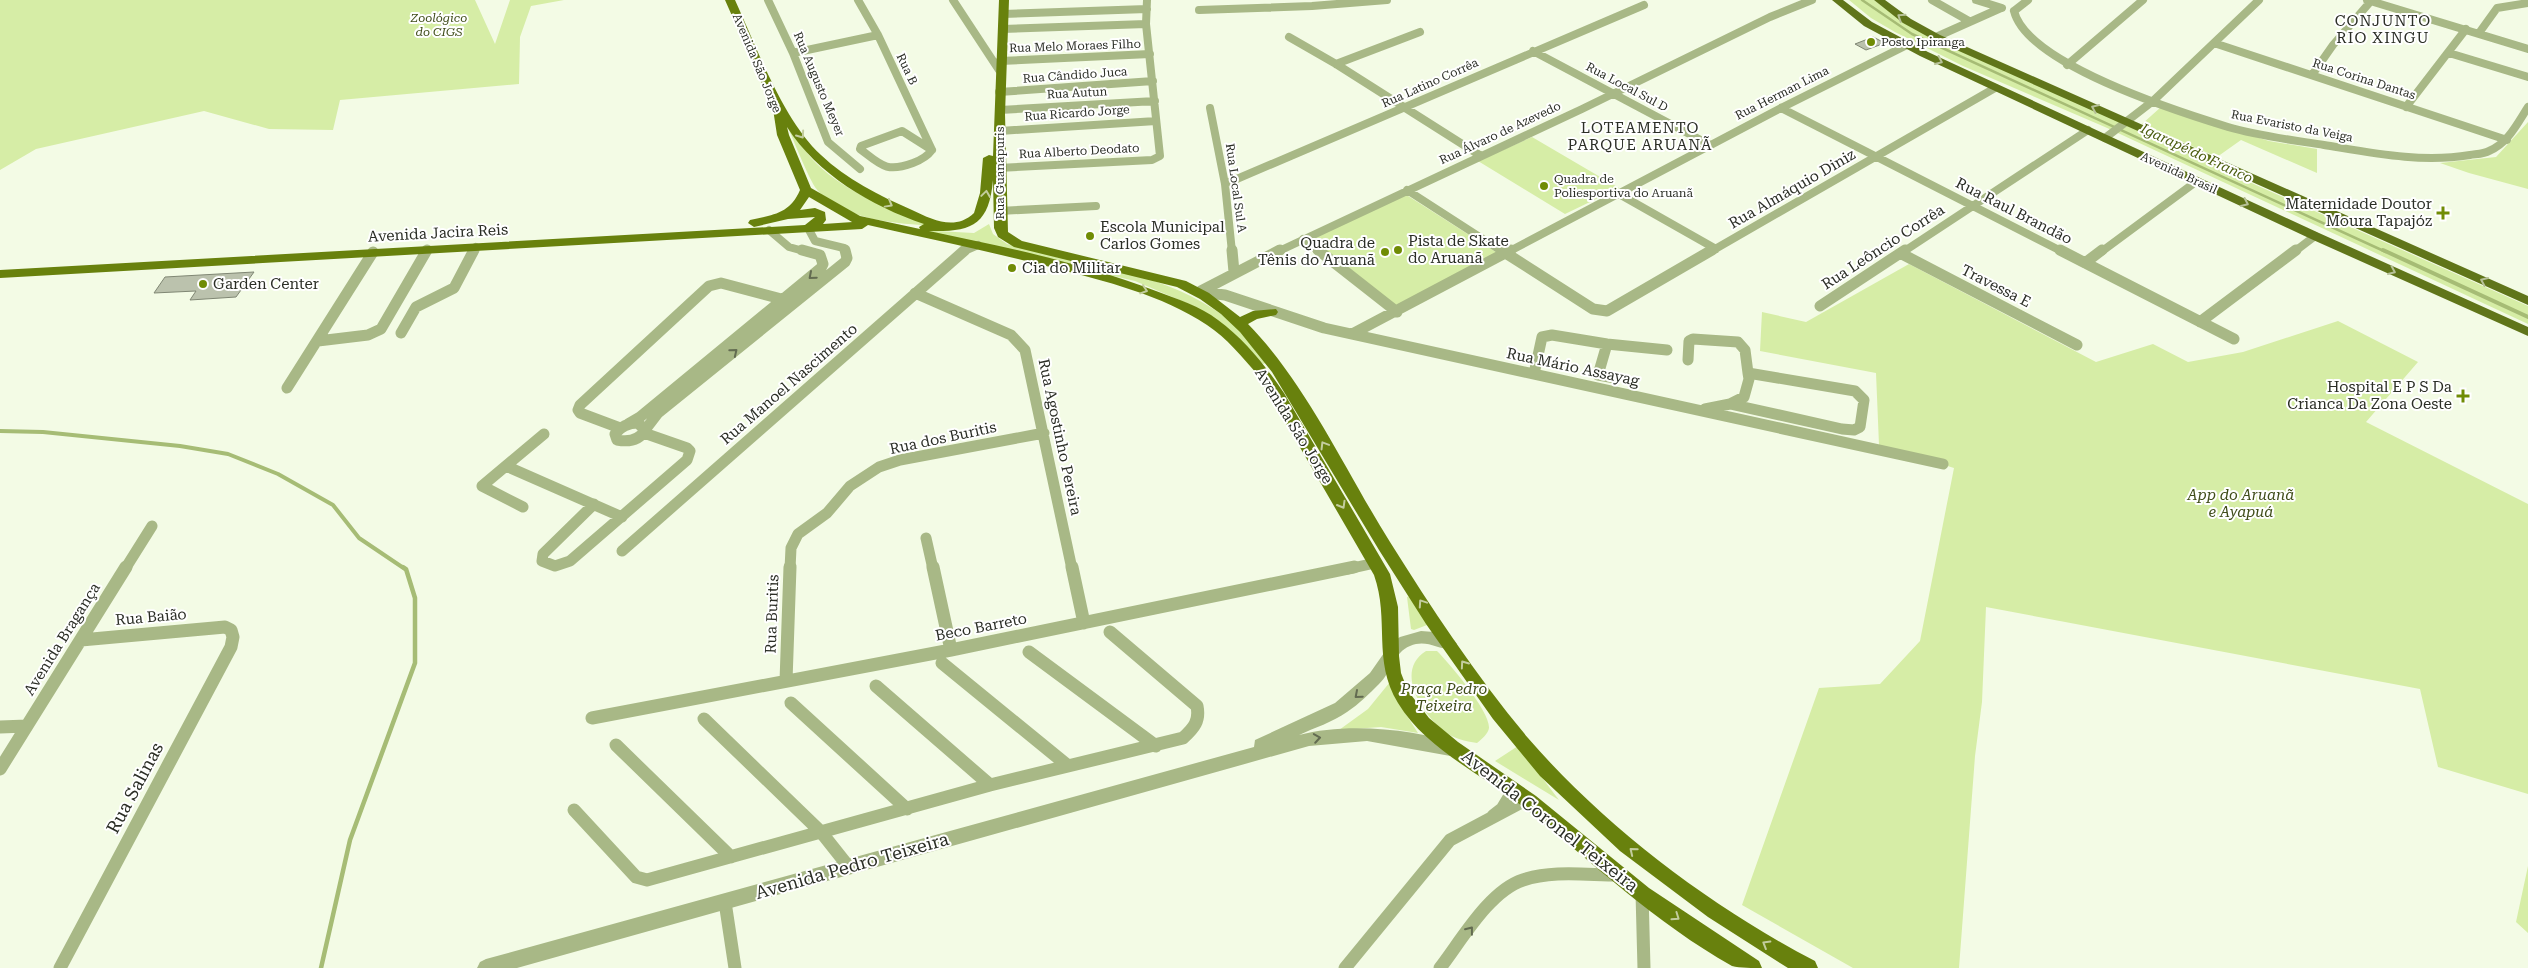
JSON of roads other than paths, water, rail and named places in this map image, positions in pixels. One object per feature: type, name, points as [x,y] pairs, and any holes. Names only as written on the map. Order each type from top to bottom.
[{"type":"highway","name":"Avenida Brasil","points":[[1837,0],[1868,24],[1995,88],[2088,130],[2107,136],[2196,181],[2528,332]]},
{"type":"highway","name":"Avenida Brasil","points":[[1879,0],[1907,21],[1936,37],[2126,124],[2528,301]]},
{"type":"main road","name":"Avenida São Jorge","points":[[730,0],[773,95],[783,135],[806,190],[848,216],[878,225],[978,245],[1115,280],[1151,292],[1183,306],[1212,322],[1238,344],[1263,372],[1290,415],[1382,574],[1390,602],[1390,651]]},
{"type":"main road","name":"Rua Guanapuris","points":[[1004,0],[999,65],[999,211],[1002,234],[1018,244]]},
{"type":"main road","name":"Rua Guanapuris","points":[[957,227],[973,222],[983,208],[994,110],[999,92]]},
{"type":"main road","points":[[773,95],[816,158],[838,175],[906,213],[936,224],[957,227]]},
{"type":"main road","points":[[788,215],[800,204],[806,190]]},
{"type":"main road","name":"Avenida Jacira Reis","points":[[0,264],[734,224],[759,222],[788,215],[816,212],[821,215],[820,220],[808,228]]},
{"type":"main road","name":"Avenida São Jorge","points":[[878,225],[957,227]]},
{"type":"main road","name":"Avenida Jacira Reis","points":[[0,274],[878,225]]},
{"type":"main road","name":"Avenida São Jorge","points":[[1018,244],[1160,278],[1200,292],[1240,323],[1254,338],[1284,379],[1394,562],[1449,644]]},
{"type":"main road","points":[[1240,323],[1253,315],[1271,312]]},
{"type":"main road","name":"Avenida Coronel Teixeira","points":[[1449,644],[1518,738],[1597,821],[1684,890],[1745,931],[1808,968]]},
{"type":"main road","name":"Avenida Coronel Teixeira","points":[[1390,651],[1396,684],[1413,714],[1435,735],[1521,794],[1642,894],[1752,968]]},
{"type":"street","name":"Rua Augusto Meyer","points":[[768,0],[794,53],[828,142],[860,169]]},
{"type":"street","name":"Rua B","points":[[858,0],[878,36],[932,150]]},
{"type":"street","points":[[953,0],[999,65]]},
{"type":"street","points":[[1147,0],[1146,24],[1156,121]]},
{"type":"street","points":[[1199,10],[1312,6],[1387,0]]},
{"type":"street","name":"Rua Álvaro de Azevedo","points":[[1200,292],[1234,272],[1303,239],[1612,94],[1770,17],[1812,0]]},
{"type":"street","points":[[1932,0],[1969,21]]},
{"type":"street","points":[[1976,0],[2014,11],[2028,0]]},
{"type":"street","points":[[2067,65],[2143,0]]},
{"type":"street","points":[[2107,136],[2126,124],[2153,101],[2259,0]]},
{"type":"street","points":[[2312,75],[2369,1],[2528,49]]},
{"type":"street","points":[[2479,34],[2495,8],[2501,5],[2528,3]]},
{"type":"street","name":"Rua Latino Corrêa","points":[[1225,184],[1405,109],[1533,51],[1644,5]]},
{"type":"street","points":[[1936,37],[2001,8]]},
{"type":"street","points":[[1003,14],[1147,9]]},
{"type":"street","name":"Rua Evaristo da Veiga","points":[[2014,11],[2015,18],[2022,27],[2056,58],[2067,65],[2153,101],[2229,127],[2386,156],[2459,157],[2488,152],[2507,140],[2528,107]]},
{"type":"street","points":[[1002,29],[1146,24]]},
{"type":"street","points":[[2406,107],[2466,30]]},
{"type":"street","points":[[1336,64],[1420,32]]},
{"type":"street","points":[[794,53],[878,36]]},
{"type":"street","points":[[1289,37],[1336,64],[1481,156]]},
{"type":"street","name":"Rua Corina Dantas","points":[[2214,43],[2507,140]]},
{"type":"street","name":"Rua Herman Lima","points":[[1352,334],[1397,312],[1781,108],[1907,45]]},
{"type":"street","name":"Rua Local Sul D","points":[[1533,51],[1710,145]]},
{"type":"street","points":[[2449,53],[2528,76]]},
{"type":"street","name":"Rua Melo Moraes Filho","points":[[999,65],[1150,54]]},
{"type":"street","name":"Rua Cândido Juca","points":[[999,92],[1153,81]]},
{"type":"street","name":"Rua Almáquio Diniz","points":[[1505,255],[1601,312],[1607,311],[1995,88]]},
{"type":"street","name":"Rua Autun","points":[[1000,110],[1155,101]]},
{"type":"street","name":"Rua Local Sul A","points":[[1210,108],[1225,184],[1234,272]]},
{"type":"street","name":"Rua Raul Brandão","points":[[1781,108],[2234,339]]},
{"type":"street","name":"Rua Ricardo Jorge","points":[[1000,131],[1156,121]]},
{"type":"street","name":"Rua Alberto Deodato","points":[[998,168],[1152,160],[1160,156],[1156,121]]},
{"type":"street","name":"Rua Leôncio Corrêa","points":[[1820,306],[1902,254],[2088,130]]},
{"type":"street","points":[[902,131],[932,150],[925,158],[896,170],[888,170],[860,149],[861,146],[902,131]]},
{"type":"street","points":[[2085,263],[2196,181]]},
{"type":"street","points":[[1407,190],[1505,255]]},
{"type":"street","points":[[1619,194],[1716,248]]},
{"type":"street","points":[[999,211],[1096,206]]},
{"type":"street","points":[[808,228],[815,240],[840,246],[846,252]]},
{"type":"street","points":[[769,230],[780,242],[789,247],[820,255],[846,252]]},
{"type":"street","points":[[2200,322],[2315,236]]},
{"type":"street","points":[[1303,239],[1397,312]]},
{"type":"street","name":"Rua Manoel Nascimento","points":[[622,551],[961,252],[978,245]]},
{"type":"street","points":[[401,333],[416,307],[454,288],[476,247]]},
{"type":"street","points":[[318,341],[368,335],[381,329],[427,250]]},
{"type":"street","points":[[287,388],[373,252]]},
{"type":"street","points":[[820,255],[823,264],[821,268],[640,417],[624,426],[615,438],[624,443],[638,439],[658,413],[845,262],[846,252]]},
{"type":"street","name":"Travessa E","points":[[1902,254],[2077,345]]},
{"type":"street","points":[[594,504],[543,554],[542,561],[555,566],[570,561],[622,517],[689,455],[687,448],[644,431],[641,425],[624,426],[580,413],[578,410],[580,405],[708,286],[721,283],[795,303]]},
{"type":"street","name":"Rua Mário Assayag","points":[[1200,292],[1225,295],[1271,312],[1352,334],[1943,464]]},
{"type":"street","name":"Rua Agostinho Pereira","points":[[915,293],[1020,341],[1027,356],[1084,624]]},
{"type":"street","points":[[1534,374],[1542,337],[1552,335],[1607,344],[1667,350]]},
{"type":"street","points":[[1688,360],[1689,341],[1693,339],[1738,342],[1745,350],[1749,379],[1744,397],[1730,404],[1699,410]]},
{"type":"street","points":[[1607,344],[1598,375],[1615,378]]},
{"type":"street","points":[[1730,404],[1842,429],[1854,430],[1860,427],[1864,400],[1860,393],[1748,373]]},
{"type":"street","name":"Rua dos Buritis","points":[[791,548],[798,534],[828,513],[850,486],[879,467],[900,460],[1044,433]]},
{"type":"street","points":[[522,507],[482,486],[544,434]]},
{"type":"street","points":[[506,466],[622,517]]},
{"type":"street","name":"Avenida Bragança","points":[[0,769],[152,526]]},
{"type":"street","points":[[926,538],[951,650]]},
{"type":"street","name":"Rua Buritis","points":[[786,681],[791,548]]},
{"type":"street","name":"Beco Barreto","points":[[592,718],[1084,624],[1375,563]]},
{"type":"street","name":"Rua Baião","points":[[81,640],[225,627]]},
{"type":"street","name":"Rua Salinas","points":[[60,968],[232,647],[234,637],[231,630],[225,627]]},
{"type":"street","points":[[574,810],[636,877],[647,880],[990,785],[1183,738],[1196,727],[1200,716],[1197,706],[1110,632]]},
{"type":"street","name":"Avenida Pedro Teixeira","points":[[1219,763],[1341,708],[1376,678],[1390,651],[1405,640],[1421,637],[1434,638],[1449,644]]},
{"type":"street","points":[[1029,652],[1156,746]]},
{"type":"street","points":[[942,663],[1068,765]]},
{"type":"street","points":[[876,686],[990,785]]},
{"type":"street","points":[[792,703],[907,809]]},
{"type":"street","points":[[704,719],[821,832],[848,866]]},
{"type":"street","points":[[0,727],[27,726]]},
{"type":"street","name":"Avenida Pedro Teixeira","points":[[486,968],[1309,739],[1337,735],[1367,734],[1394,737],[1462,752]]},
{"type":"street","points":[[616,745],[731,857]]},
{"type":"street","points":[[1345,968],[1450,840],[1465,828],[1493,816],[1506,814],[1521,794]]},
{"type":"street","points":[[1440,968],[1498,895],[1521,880],[1552,876],[1618,875]]},
{"type":"street","points":[[1642,894],[1646,948],[1644,968]]},
{"type":"street","points":[[725,902],[735,968]]},
{"type":"waterway","name":"Igarapé do Franco","points":[[1862,0],[1912,34],[2386,252]]},
{"type":"waterway","name":"Igarapé do Franco","points":[[2383,250],[2528,317]]},
{"type":"waterway","points":[[0,431],[43,432],[180,446],[228,454],[278,474],[333,505],[359,538],[405,569]]},
{"type":"waterway","points":[[321,968],[350,840],[415,663],[415,598],[406,569],[403,567]]},
{"type":"place","name":"Posto Ipiranga","points":[[1871,42]]},
{"type":"place","name":"Quadra de Poliesportiva do Aruanã","points":[[1544,186]]},
{"type":"place","name":"Maternidade Doutor Moura Tapajóz","points":[[2443,213]]},
{"type":"place","name":"Escola Municipal Carlos Gomes","points":[[1090,236]]},
{"type":"place","name":"Pista de Skate do Aruanã","points":[[1398,250]]},
{"type":"place","name":"Quadra de Tênis do Aruanã","points":[[1385,252]]},
{"type":"place","name":"Cia do Militar","points":[[1012,268]]},
{"type":"place","name":"Garden Center","points":[[203,284]]},
{"type":"place","name":"Hospital E P S Da Crianca Da Zona Oeste","points":[[2463,396]]},
{"type":"district","name":"CONJUNTO RIO XINGU","points":[[2383,30]]},
{"type":"district","name":"LOTEAMENTO PARQUE ARUANÃ","points":[[1640,136]]},
{"type":"park label","name":"Zoológico do CIGS","points":[[439,25]]},
{"type":"park label","name":"App do Aruanã e Ayapuá","points":[[2241,504]]},
{"type":"park label","name":"Praça Pedro Teixeira","points":[[1444,698]]}]
